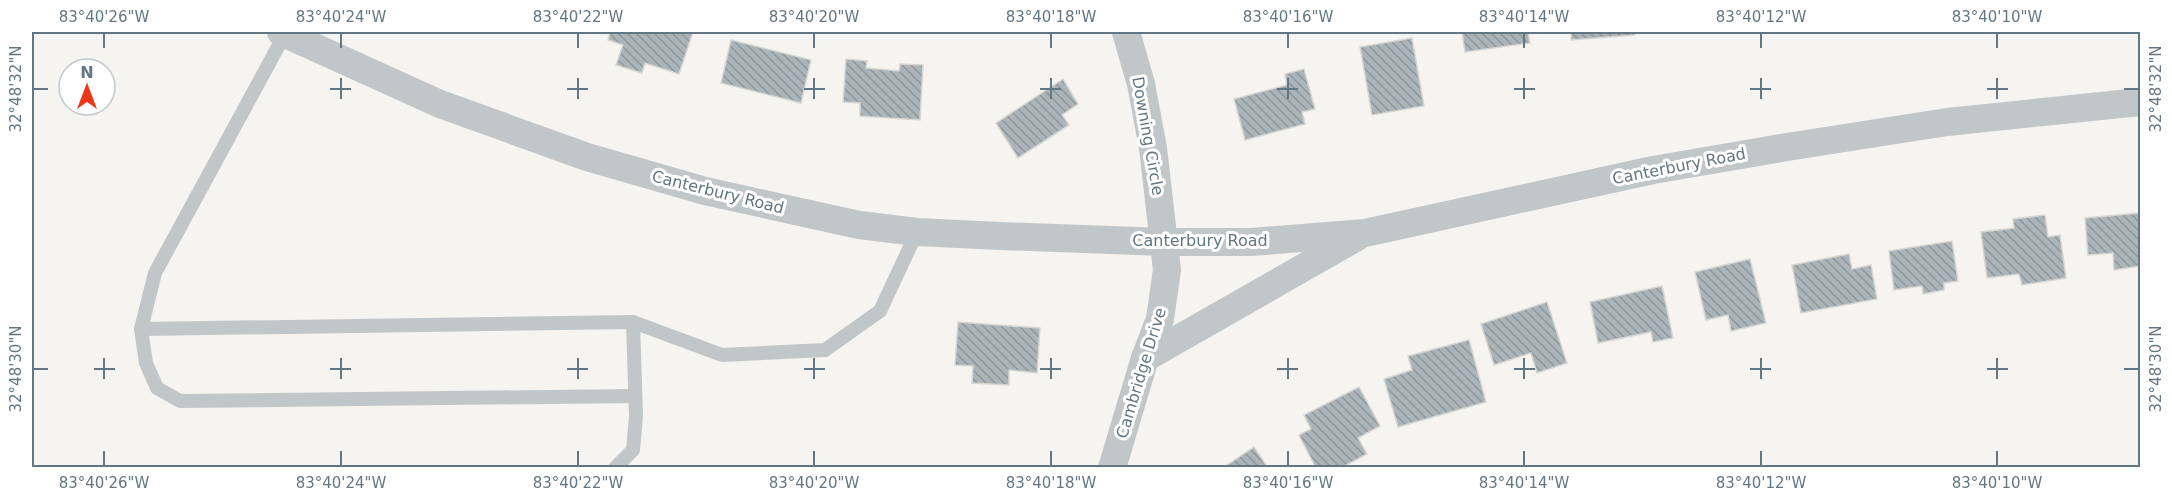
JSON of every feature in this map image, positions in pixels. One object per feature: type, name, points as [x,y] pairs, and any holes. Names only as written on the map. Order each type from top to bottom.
[{"type":"street","name":"Downing Circle","points":[[1126,32],[1141,84],[1154,148],[1164,242]]},
{"type":"street","name":"Canterbury Road","points":[[283,33],[440,104],[587,157],[705,191],[859,225],[917,232],[1164,242],[1251,242],[1365,233],[1653,170],[1787,147],[1947,122],[2140,102]]},
{"type":"street","points":[[1145,358],[1365,233]]},
{"type":"street","name":"Cambridge Drive","points":[[1112,468],[1145,358],[1160,319],[1167,270],[1164,242]]},
{"type":"lane","points":[[283,33],[155,273],[141,329],[146,363],[157,388],[180,401],[635,396]]},
{"type":"lane","points":[[141,329],[633,322],[722,355],[825,350],[880,312],[917,232]]},
{"type":"lane","points":[[615,468],[633,450],[636,416],[633,322]]},
{"type":"building","points":[[610,32],[693,32],[679,74],[645,63],[642,73],[616,65],[623,45],[608,40]]},
{"type":"building","points":[[1462,32],[1528,32],[1530,43],[1465,52]]},
{"type":"building","points":[[1571,32],[1635,32],[1635,35],[1571,40]]},
{"type":"building","points":[[1412,38],[1424,106],[1372,115],[1360,47]]},
{"type":"building","points":[[731,40],[811,60],[801,103],[721,83]]},
{"type":"building","points":[[846,59],[867,61],[866,68],[899,71],[900,64],[923,65],[920,120],[860,116],[860,103],[843,102]]},
{"type":"building","points":[[1304,69],[1315,109],[1302,112],[1305,124],[1245,140],[1234,99],[1287,85],[1285,74]]},
{"type":"building","points":[[1063,79],[1078,104],[1062,115],[1069,125],[1018,158],[996,123]]},
{"type":"building","points":[[2140,213],[2140,266],[2114,270],[2113,253],[2088,255],[2085,218]]},
{"type":"building","points":[[2045,215],[2048,237],[2060,235],[2066,278],[2022,285],[2019,274],[1987,278],[1981,232],[2014,228],[2013,219]]},
{"type":"building","points":[[1952,241],[1958,281],[1944,283],[1944,290],[1923,294],[1922,286],[1894,290],[1889,251]]},
{"type":"building","points":[[1849,254],[1852,269],[1871,265],[1877,299],[1801,313],[1792,265]]},
{"type":"building","points":[[1750,259],[1766,323],[1731,331],[1728,315],[1706,320],[1695,272]]},
{"type":"building","points":[[1662,286],[1673,338],[1653,342],[1651,332],[1598,343],[1590,302]]},
{"type":"building","points":[[1547,302],[1567,363],[1537,373],[1531,353],[1494,365],[1481,324]]},
{"type":"building","points":[[958,322],[1040,328],[1037,373],[1009,370],[1009,385],[972,383],[973,366],[955,365]]},
{"type":"building","points":[[1469,340],[1486,402],[1398,427],[1384,379],[1412,370],[1408,356]]},
{"type":"building","points":[[1359,387],[1380,426],[1358,438],[1367,454],[1341,468],[1316,468],[1299,435],[1311,429],[1304,415]]},
{"type":"building","points":[[1254,447],[1268,468],[1223,468]]}]
